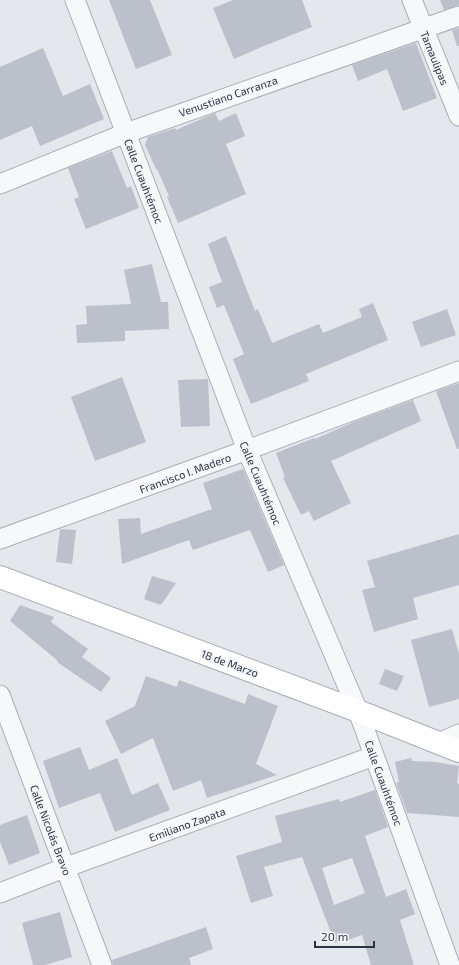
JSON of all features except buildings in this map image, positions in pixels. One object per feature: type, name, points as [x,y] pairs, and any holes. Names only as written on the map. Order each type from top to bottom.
[{"type":"main road","name":"18 de Marzo","points":[[0,577],[358,711],[459,751]]},
{"type":"street","name":"Calle Cuauhtémoc","points":[[75,0],[247,450],[358,711],[450,965]]},
{"type":"street","name":"Tamaulipas","points":[[412,0],[459,116]]},
{"type":"street","name":"Venustiano Carranza","points":[[0,184],[126,133],[459,16]]},
{"type":"street","name":"Francisco I. Madero","points":[[0,539],[247,450],[459,371]]},
{"type":"street","name":"Calle Nicolás Bravo","points":[[0,695],[64,868],[102,965]]},
{"type":"street","points":[[439,743],[459,734]]},
{"type":"street","name":"Emiliano Zapata","points":[[0,893],[64,868],[374,756]]}]
